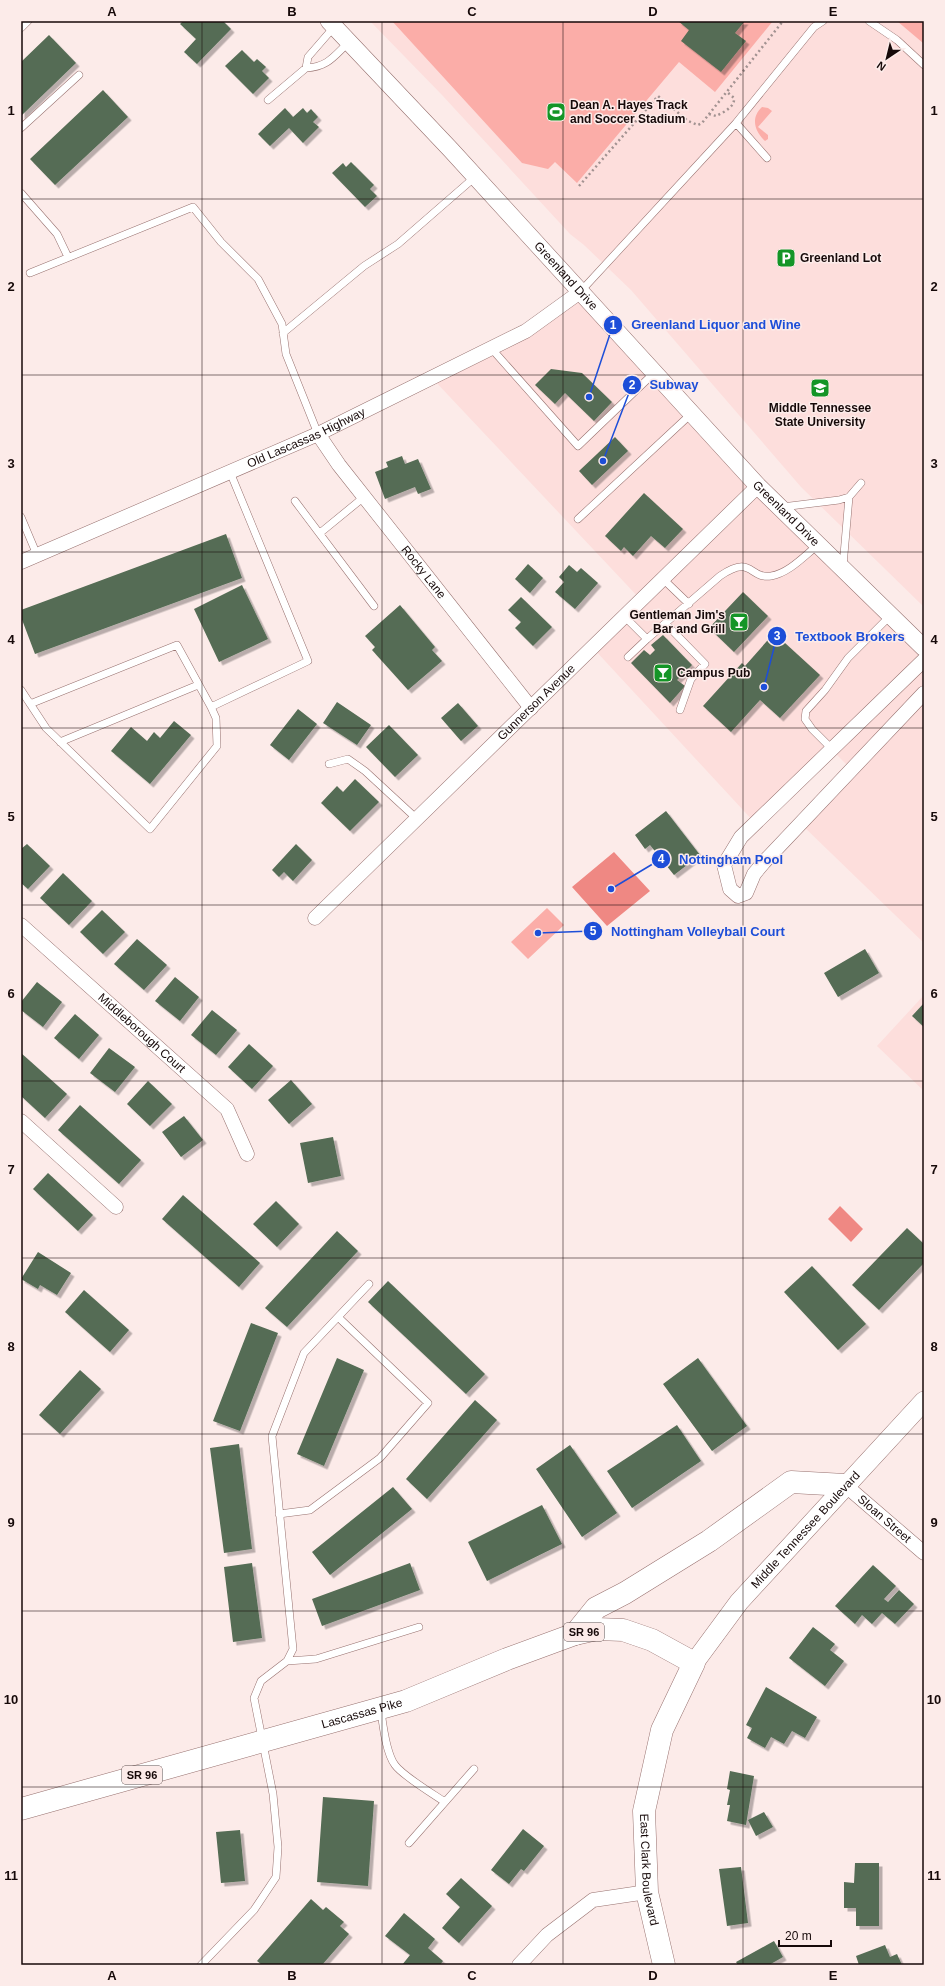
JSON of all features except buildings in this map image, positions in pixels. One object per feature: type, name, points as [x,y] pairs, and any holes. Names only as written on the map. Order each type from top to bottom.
[{"type":"main road","name":"Middle Tennessee Boulevard","points":[[694,1663],[739,1602],[845,1485],[924,1401]]},
{"type":"main road","points":[[575,1634],[596,1608],[625,1593],[709,1541],[791,1482],[845,1485]]},
{"type":"main road","name":"Lascassas Pike","points":[[21,1809],[406,1701],[507,1659],[575,1634],[596,1629],[623,1630],[652,1640],[694,1663]]},
{"type":"main road","name":"East Clark Boulevard","points":[[664,1965],[647,1892],[644,1811],[662,1730],[694,1663]]},
{"type":"street","name":"Greenland Drive","points":[[332,24],[476,177],[758,486],[842,570],[924,648]]},
{"type":"street","name":"Old Lascassas Highway","points":[[21,562],[318,434],[526,331],[580,292]]},
{"type":"street","name":"Rocky Lane","points":[[318,434],[339,465],[531,708]]},
{"type":"street","name":"Gunnerson Avenue","points":[[315,918],[758,486]]},
{"type":"street","points":[[924,660],[741,837],[724,865],[730,889],[738,896],[746,893],[754,874],[764,862],[924,693]]},
{"type":"street","name":"Middleborough Court","points":[[21,925],[227,1109],[247,1154]]},
{"type":"street","points":[[21,1121],[116,1207]]},
{"type":"street","name":"Sloan Street","points":[[845,1485],[924,1553]]},
{"type":"street","points":[[519,1965],[546,1935],[593,1900],[647,1892]]},
{"type":"lane","points":[[21,28],[28,21]]},
{"type":"lane","points":[[580,292],[736,123],[814,27],[823,21]]},
{"type":"lane","points":[[869,21],[897,40],[924,65]]},
{"type":"lane","points":[[306,68],[308,57],[332,24]]},
{"type":"lane","points":[[268,100],[306,68],[319,67],[326,63],[349,42]]},
{"type":"lane","points":[[21,128],[79,75]]},
{"type":"lane","points":[[736,123],[767,158]]},
{"type":"lane","points":[[283,333],[364,266],[398,244],[476,177]]},
{"type":"lane","points":[[21,192],[57,234],[68,257]]},
{"type":"lane","points":[[30,273],[193,207],[221,242],[258,279],[282,324],[286,354],[318,434]]},
{"type":"lane","points":[[492,348],[578,446],[654,373]]},
{"type":"lane","points":[[578,520],[691,413]]},
{"type":"lane","points":[[211,707],[308,661],[230,472]]},
{"type":"lane","points":[[780,508],[839,500],[849,497],[861,483]]},
{"type":"lane","points":[[320,533],[364,497]]},
{"type":"lane","points":[[842,570],[849,497]]},
{"type":"lane","points":[[295,501],[374,606]]},
{"type":"lane","points":[[21,518],[37,555]]},
{"type":"lane","points":[[628,657],[720,576],[738,566],[747,567],[770,576],[785,572],[818,545]]},
{"type":"lane","points":[[663,579],[689,604]]},
{"type":"lane","points":[[624,616],[647,639]]},
{"type":"lane","points":[[832,749],[805,719],[806,712],[826,690],[848,658],[890,616]]},
{"type":"lane","points":[[666,624],[705,664],[691,679],[680,710]]},
{"type":"lane","points":[[21,690],[30,704],[46,728],[150,829],[217,746],[216,718],[177,645],[30,704]]},
{"type":"lane","points":[[60,742],[198,685]]},
{"type":"lane","points":[[329,764],[348,760],[365,771],[417,819]]},
{"type":"lane","points":[[201,1965],[254,1910],[276,1877],[278,1847],[273,1794],[264,1741],[254,1698],[261,1681],[287,1661],[293,1649],[272,1436],[304,1353],[369,1284]]},
{"type":"lane","points":[[279,1514],[310,1510],[380,1458],[428,1403],[338,1317]]},
{"type":"lane","points":[[287,1661],[316,1659],[419,1627]]},
{"type":"lane","points":[[381,1708],[384,1736],[395,1765],[445,1802]]},
{"type":"lane","points":[[409,1843],[474,1769]]},
{"type":"path","points":[[579,186],[658,96],[694,124],[698,125],[702,123],[783,21]]},
{"type":"path","points":[[709,114],[716,116],[726,111],[734,103],[734,98],[726,91]]},
{"type":"shaded area","name":"Middle Tennessee State University","points":[[370,21],[924,21],[924,607],[801,487],[631,290],[584,245],[570,234],[442,95]]},
{"type":"shaded area","name":"Dean A. Hayes Track and Soccer Stadium","points":[[392,21],[773,21],[715,92],[679,62],[577,183],[555,162],[548,169],[522,163]]},
{"type":"shaded area","points":[[897,21],[924,21],[924,42],[923,43]]},
{"type":"shaded area","points":[[762,107],[768,108],[772,111],[758,127],[768,135],[768,139],[765,141],[756,129],[755,125],[756,116]]},
{"type":"shaded area","points":[[580,292],[924,648],[924,943],[801,824],[851,769],[832,750],[755,823],[593,648],[641,600],[432,378]]},
{"type":"shaded area","points":[[614,852],[650,891],[607,926],[572,887]]},
{"type":"shaded area","points":[[547,908],[564,925],[528,959],[511,942]]},
{"type":"shaded area","points":[[924,995],[924,1091],[877,1046]]},
{"type":"shaded area","points":[[840,1206],[863,1229],[851,1242],[828,1219]]},
{"type":"place","name":"Dean A. Hayes Track and Soccer Stadium","points":[[556,112]]},
{"type":"place","name":"Greenland Lot","points":[[786,258]]},
{"type":"place","name":"Middle Tennessee State University","points":[[820,388]]},
{"type":"place","name":"Greenland Liquor and Wine","points":[[589,397]]},
{"type":"place","name":"Subway","points":[[603,461]]},
{"type":"place","name":"Gentleman Jim's Bar and Grill","points":[[739,622]]},
{"type":"place","name":"Campus Pub","points":[[663,673]]},
{"type":"place","name":"Textbook Brokers","points":[[764,687]]},
{"type":"place","name":"Nottingham Pool","points":[[611,889]]},
{"type":"place","name":"Nottingham Volleyball Court","points":[[538,933]]}]
